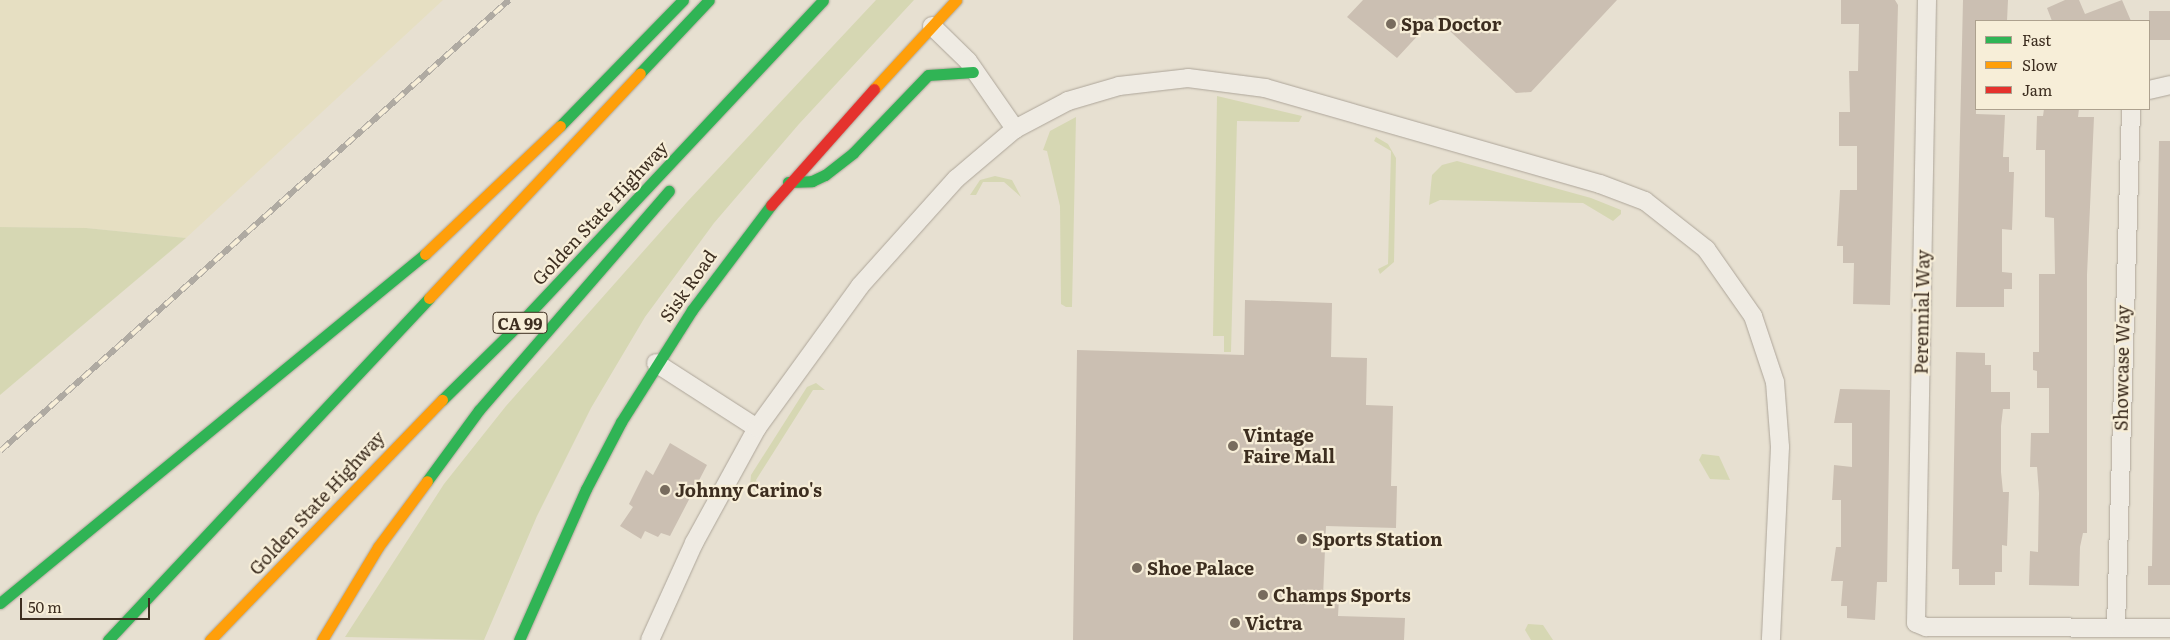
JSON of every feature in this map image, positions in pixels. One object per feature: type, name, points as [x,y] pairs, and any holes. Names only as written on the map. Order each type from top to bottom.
[{"type":"main road","points":[[0,603],[419,259],[536,151],[683,0]]},
{"type":"main road","points":[[108,640],[709,0]]},
{"type":"main road","name":"Golden State Highway","points":[[210,640],[390,450],[521,322],[823,0]]},
{"type":"main road","points":[[826,16],[838,0]]},
{"type":"main road","name":"Sisk Road","points":[[519,640],[586,488],[656,363],[726,260],[788,182],[956,0]]},
{"type":"main road","points":[[788,182],[812,181],[825,175],[853,153],[928,75],[973,72]]},
{"type":"main road","points":[[322,640],[378,547],[479,410],[677,182]]},
{"type":"street","name":"Perennial Way","points":[[1927,0],[1916,623],[1926,627],[2116,627]]},
{"type":"street","points":[[932,26],[968,61],[973,72],[1000,104],[1015,130]]},
{"type":"street","points":[[650,640],[694,542],[757,428],[827,329],[895,244],[980,155],[1015,130],[1068,101],[1097,91],[1170,78],[1228,81],[1282,92],[1591,181],[1645,201],[1666,214],[1724,270],[1753,316],[1770,360],[1778,403],[1780,447],[1771,640]]},
{"type":"street","points":[[2150,90],[2170,85]]},
{"type":"street","name":"Showcase Way","points":[[2116,627],[2131,110]]},
{"type":"street","points":[[656,363],[757,428]]},
{"type":"street","points":[[2116,627],[2170,628]]},
{"type":"shaded area","points":[[0,0],[443,0],[186,238],[86,228],[0,227]]},
{"type":"green space","points":[[876,0],[914,0],[799,124],[714,223],[645,317],[591,408],[537,516],[484,640],[345,637],[444,484],[506,406],[687,202]]},
{"type":"green space","points":[[1217,96],[1302,116],[1299,122],[1237,121],[1231,352],[1224,352],[1224,336],[1213,336]]},
{"type":"green space","points":[[1076,117],[1072,307],[1066,307],[1061,304],[1060,206],[1047,151],[1043,150],[1050,131]]},
{"type":"green space","points":[[1376,137],[1388,144],[1396,158],[1394,262],[1380,274],[1378,269],[1388,264],[1391,151],[1374,141]]},
{"type":"green space","points":[[1457,161],[1591,198],[1621,210],[1621,214],[1613,221],[1583,203],[1440,200],[1429,205],[1432,175],[1442,165]]},
{"type":"green space","points":[[995,176],[1012,180],[1021,197],[1004,182],[983,182],[976,195],[970,195],[980,180]]},
{"type":"green space","points":[[0,227],[86,228],[186,238],[0,395]]},
{"type":"green space","points":[[816,383],[825,390],[813,390],[756,480],[761,491],[757,493],[750,486],[751,475],[807,387]]},
{"type":"green space","points":[[1702,454],[1719,456],[1730,480],[1710,479],[1699,460]]},
{"type":"green space","points":[[1528,624],[1543,625],[1553,640],[1531,640],[1525,630]]},
{"type":"building","points":[[1363,0],[1617,0],[1531,92],[1516,93],[1435,17],[1397,58],[1347,17]]},
{"type":"building","points":[[1841,0],[1895,0],[1898,5],[1890,305],[1853,304],[1854,263],[1843,263],[1843,246],[1837,246],[1840,190],[1857,190],[1857,146],[1839,146],[1839,112],[1850,112],[1849,71],[1858,71],[1859,24],[1841,24]]},
{"type":"building","points":[[1963,0],[2008,0],[2007,20],[1975,20],[1975,110],[1976,114],[2005,115],[2003,157],[2009,157],[2009,172],[2014,172],[2012,230],[2002,229],[2002,272],[2012,273],[2012,289],[2004,289],[2004,307],[1956,307]]},
{"type":"building","points":[[2065,0],[2079,0],[2085,14],[2122,0],[2131,20],[2052,20],[2047,8]]},
{"type":"building","points":[[2149,11],[2170,11],[2170,40],[2150,40]]},
{"type":"building","points":[[2044,110],[2079,110],[2078,117],[2094,117],[2087,275],[2087,533],[2083,533],[2080,547],[2079,586],[2029,585],[2030,551],[2038,552],[2039,493],[2037,467],[2030,467],[2031,433],[2049,433],[2049,388],[2037,388],[2037,371],[2033,370],[2033,352],[2039,352],[2039,274],[2055,274],[2054,218],[2045,217],[2045,150],[2036,150],[2037,116],[2043,116]]},
{"type":"building","points":[[2159,141],[2170,141],[2170,585],[2148,585],[2148,566],[2152,566]]},
{"type":"building","name":"Vintage Faire Mall","points":[[1245,300],[1332,303],[1331,357],[1367,358],[1366,405],[1393,406],[1391,486],[1397,486],[1396,528],[1326,526],[1323,597],[1339,598],[1338,616],[1405,618],[1404,640],[1073,640],[1077,350],[1244,355]]},
{"type":"building","points":[[1956,352],[1985,353],[1985,365],[1991,365],[1991,392],[2010,392],[2010,409],[2003,409],[2001,426],[2003,492],[2009,492],[2007,546],[2002,545],[2002,572],[1995,572],[1995,585],[1959,585],[1959,569],[1952,569]]},
{"type":"building","points":[[1840,389],[1890,390],[1887,582],[1877,582],[1875,620],[1847,618],[1847,606],[1841,606],[1843,581],[1831,581],[1836,547],[1841,547],[1841,500],[1832,500],[1834,465],[1852,467],[1852,423],[1834,423]]},
{"type":"building","name":"Johnny Carino's","points":[[670,443],[707,465],[670,536],[661,533],[658,537],[645,531],[641,539],[620,526],[633,507],[629,504],[646,470],[653,475]]},
{"type":"railway","points":[[0,451],[509,0]]},
{"type":"traffic: fast","points":[[560,126],[683,0]]},
{"type":"traffic: fast","points":[[640,73],[709,0]]},
{"type":"traffic: fast","points":[[442,400],[521,322],[823,0]]},
{"type":"traffic: fast","points":[[788,182],[812,181],[825,175],[853,153],[928,75],[973,72]]},
{"type":"traffic: fast","points":[[427,481],[479,410],[669,191]]},
{"type":"traffic: fast","points":[[519,640],[586,489],[621,422],[692,310],[771,205]]},
{"type":"traffic: fast","points":[[0,603],[425,254]]},
{"type":"traffic: fast","points":[[108,640],[429,298]]},
{"type":"traffic: slow","points":[[874,89],[956,0]]},
{"type":"traffic: slow","points":[[429,298],[640,73]]},
{"type":"traffic: slow","points":[[425,254],[560,126]]},
{"type":"traffic: slow","points":[[210,640],[442,400]]},
{"type":"traffic: slow","points":[[322,640],[378,547],[427,481]]},
{"type":"traffic: jam","points":[[771,205],[874,89]]},
{"type":"place","name":"Spa Doctor","points":[[1391,24]]},
{"type":"place","name":"Vintage Faire Mall","points":[[1233,446]]},
{"type":"place","name":"Johnny Carino's","points":[[665,490]]},
{"type":"place","name":"Sports Station","points":[[1302,539]]},
{"type":"place","name":"Shoe Palace","points":[[1137,568]]},
{"type":"place","name":"Champs Sports","points":[[1263,595]]},
{"type":"place","name":"Victra","points":[[1235,623]]}]
